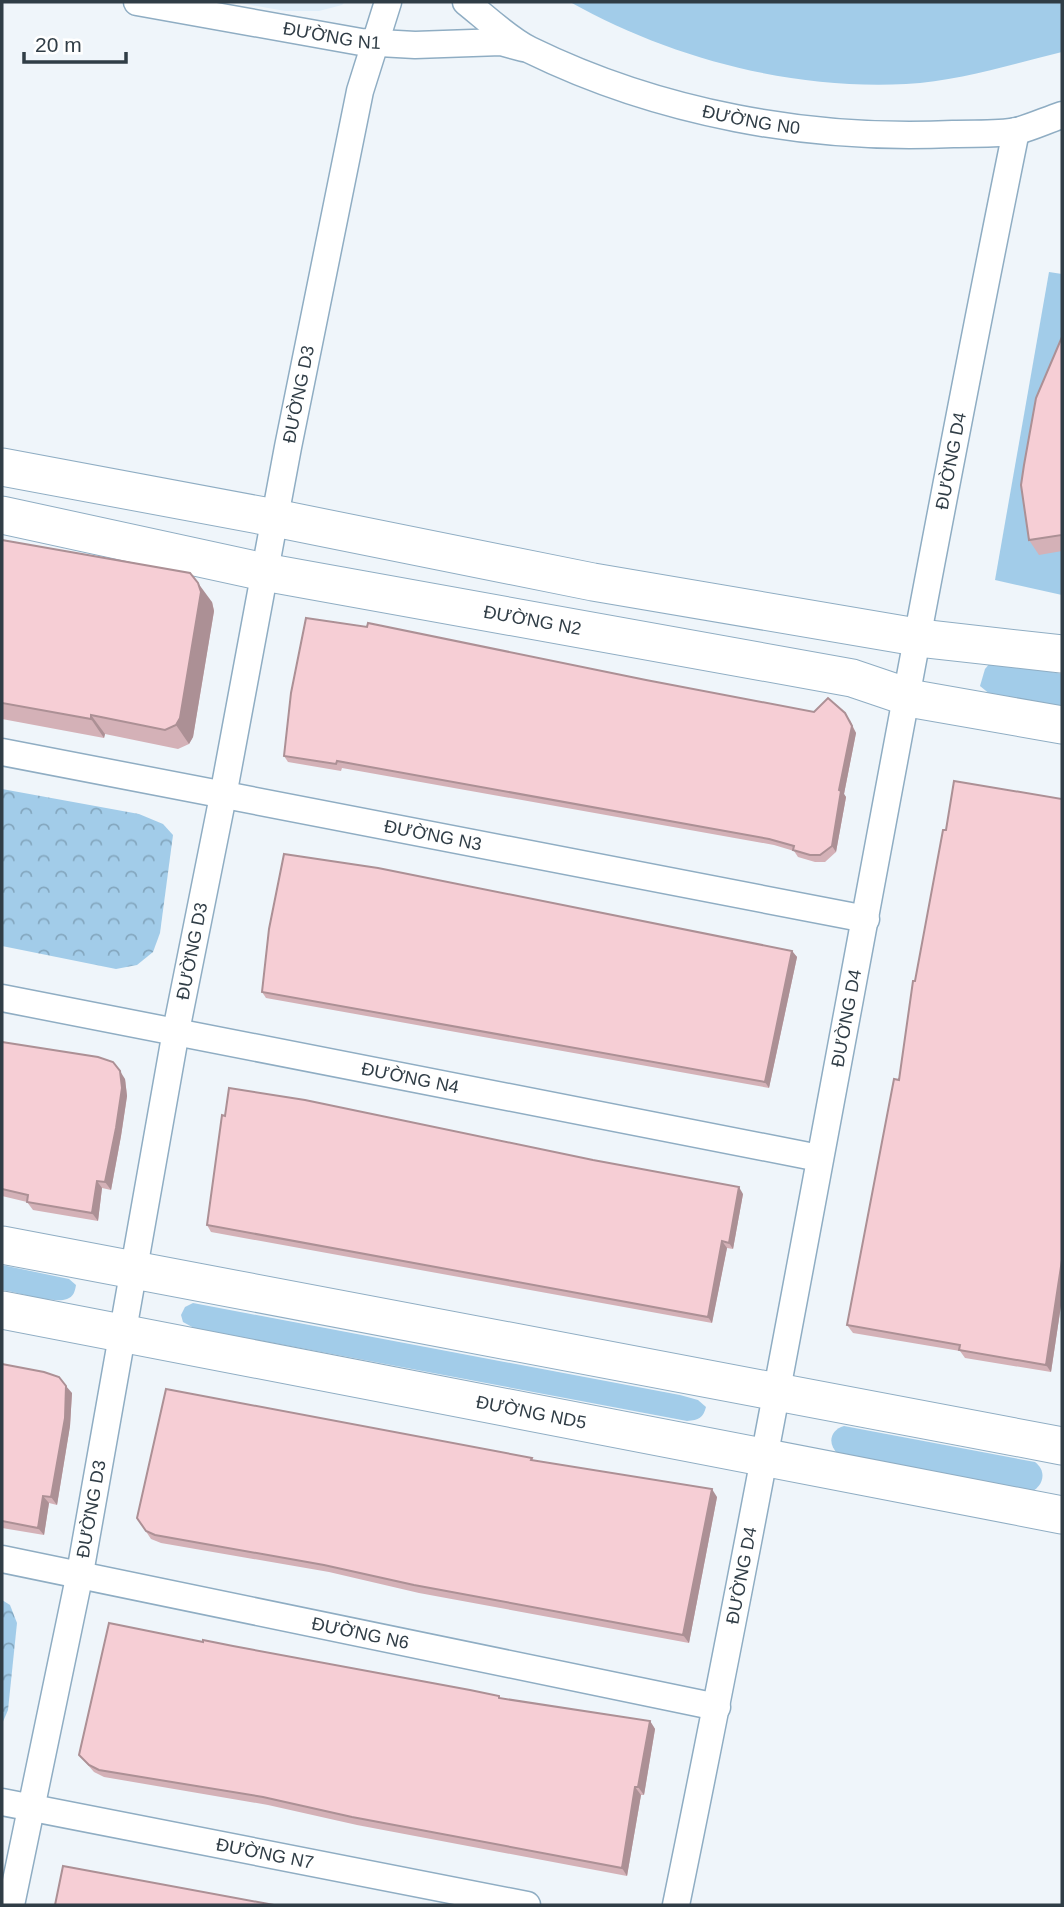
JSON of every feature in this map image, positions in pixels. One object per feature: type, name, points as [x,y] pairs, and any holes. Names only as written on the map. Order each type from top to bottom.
[{"type":"street","name":"ĐƯỜNG N1","points":[[137,2],[375,44],[500,43],[527,49]]},
{"type":"street","name":"ĐƯỜNG D3","points":[[11,1905],[80,1573],[176,1031],[344,163],[360,91],[388,2]]},
{"type":"street","name":"ĐƯỜNG N0","points":[[466,2],[527,49],[595,78],[651,97],[761,123],[889,136],[1016,131],[1062,115]]},
{"type":"street","name":"ĐƯỜNG D4","points":[[676,1905],[765,1459],[906,697],[1016,131]]},
{"type":"street","points":[[2,467],[593,582],[918,637],[1062,654]]},
{"type":"street","name":"ĐƯỜNG N2","points":[[2,515],[264,572],[852,678],[906,697],[1062,725]]},
{"type":"street","points":[[583,628],[593,582]]},
{"type":"street","name":"ĐƯỜNG N3","points":[[2,752],[866,919]]},
{"type":"street","name":"ĐƯỜNG N4","points":[[2,998],[819,1158]]},
{"type":"street","points":[[2,1245],[1062,1446]]},
{"type":"street","name":"ĐƯỜNG ND5","points":[[2,1310],[1062,1515]]},
{"type":"street","name":"ĐƯỜNG N6","points":[[2,1559],[80,1573],[717,1707]]},
{"type":"street","name":"ĐƯỜNG N7","points":[[2,1801],[527,1905]]},
{"type":"shaded area","points":[[234,2],[345,2],[319,11],[285,11]]},
{"type":"green space","points":[[570,2],[1062,2],[1062,52],[926,82],[819,82],[732,66],[690,54],[608,22]]},
{"type":"green space","points":[[1049,272],[1062,274],[1062,595],[995,580]]},
{"type":"green space","points":[[990,663],[1005,663],[1062,674],[1062,707],[991,695],[980,686],[985,669]]},
{"type":"green space","points":[[2,789],[139,814],[163,824],[173,835],[160,933],[153,952],[137,965],[116,969],[2,946]]},
{"type":"green space","points":[[2,1265],[69,1279],[76,1285],[74,1292],[67,1299],[53,1300],[2,1290]]},
{"type":"green space","points":[[193,1303],[680,1395],[698,1400],[706,1407],[700,1418],[687,1421],[194,1328],[183,1322],[181,1315],[185,1307]]},
{"type":"green space","points":[[844,1426],[1035,1462],[1042,1470],[1042,1479],[1033,1491],[1028,1493],[838,1454],[831,1442],[833,1434]]},
{"type":"green space","points":[[2,1600],[10,1605],[17,1623],[8,1710],[2,1724]]},
{"type":"building","points":[[1062,337],[1062,535],[1029,540],[1021,485],[1024,465],[1036,398]]},
{"type":"building","points":[[2,540],[190,573],[201,592],[180,718],[176,725],[165,730],[91,715],[91,719],[2,703]]},
{"type":"building","points":[[306,618],[367,627],[368,623],[814,712],[828,698],[845,713],[852,726],[839,790],[841,791],[832,846],[820,855],[810,855],[793,850],[794,846],[769,839],[337,761],[336,764],[284,756],[291,693]]},
{"type":"building","points":[[954,781],[1062,799],[1062,1260],[1046,1365],[959,1350],[960,1345],[847,1325],[894,1079],[899,1080],[913,981]]},
{"type":"building","points":[[284,854],[378,868],[792,951],[765,1082],[262,992],[269,929]]},
{"type":"building","points":[[2,1042],[98,1057],[113,1062],[120,1071],[122,1088],[116,1128],[105,1182],[97,1181],[92,1213],[27,1202],[28,1195],[2,1189]]},
{"type":"building","points":[[229,1088],[305,1100],[593,1160],[739,1187],[729,1243],[722,1241],[708,1317],[207,1225],[222,1115],[225,1116]]},
{"type":"building","points":[[2,1364],[59,1377],[66,1386],[65,1418],[51,1497],[43,1496],[38,1528],[2,1521]]},
{"type":"building","points":[[166,1389],[532,1458],[531,1460],[712,1489],[683,1635],[155,1535],[146,1531],[137,1518]]},
{"type":"building","points":[[109,1623],[470,1690],[499,1698],[650,1721],[638,1787],[635,1787],[622,1868],[352,1817],[263,1797],[99,1770],[79,1755]]},
{"type":"building","points":[[63,1866],[274,1905],[55,1905]]}]
